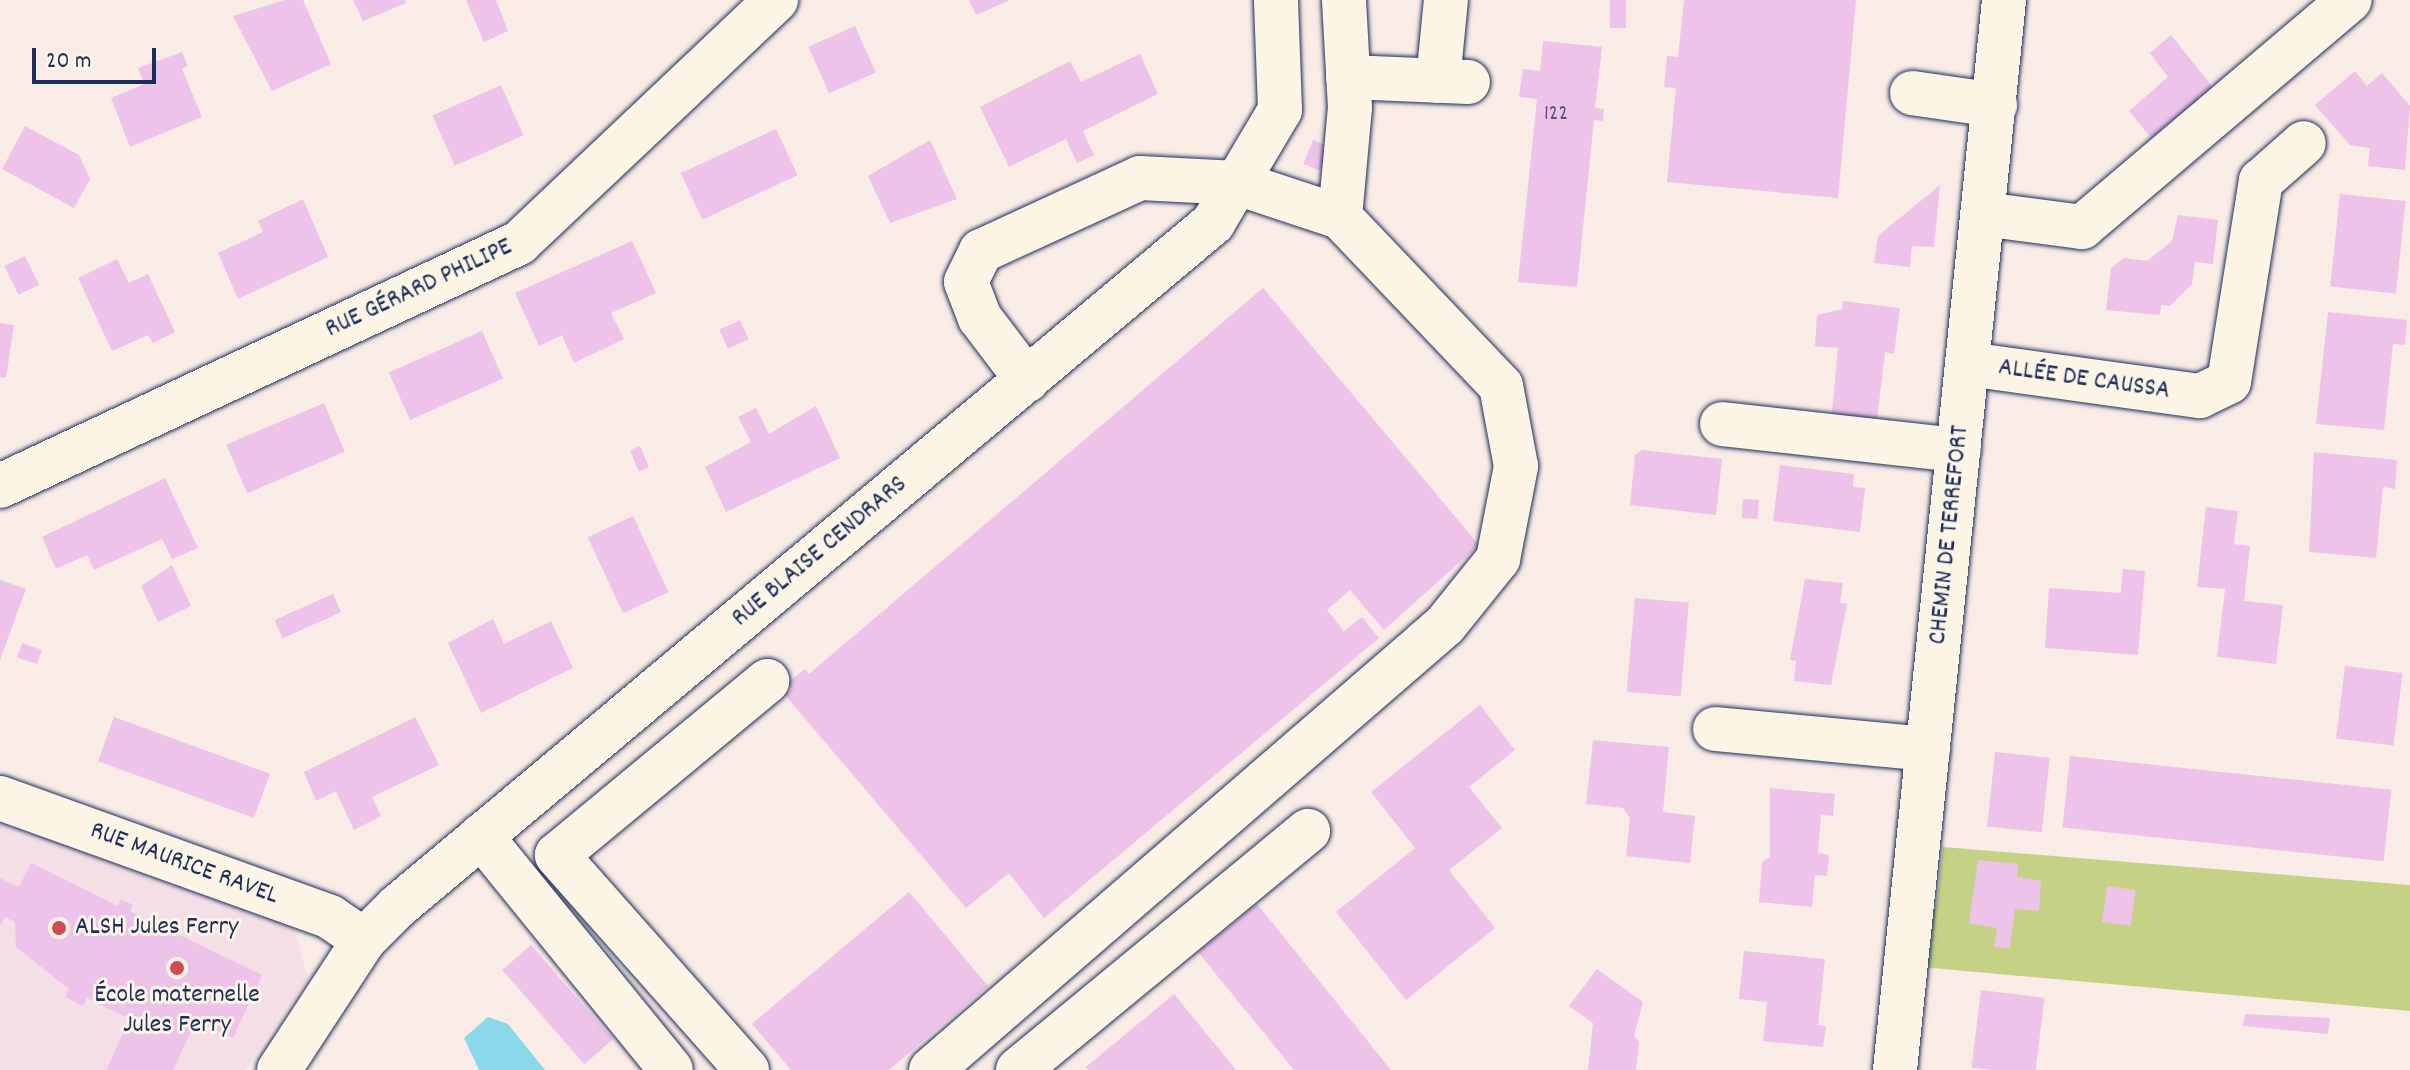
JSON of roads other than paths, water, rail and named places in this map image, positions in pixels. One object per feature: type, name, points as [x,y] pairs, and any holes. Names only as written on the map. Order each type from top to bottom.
[{"type":"street","name":"RUE GÉRARD PHILIPE","points":[[0,486],[519,243],[776,0]]},
{"type":"street","name":"RUE BLAISE CENDRARS","points":[[279,1070],[364,940],[481,836],[1213,223],[1280,110],[1276,0]]},
{"type":"street","points":[[1340,217],[1348,77],[1344,0]]},
{"type":"street","points":[[1348,77],[1453,82],[1446,0]]},
{"type":"street","name":"CHEMIN DE TERREFORT","points":[[1895,1070],[2004,0]]},
{"type":"street","points":[[1983,214],[2082,227],[2350,0]]},
{"type":"street","points":[[1912,93],[1995,105]]},
{"type":"street","name":"ALLÉE DE CAUSSA","points":[[1968,364],[2200,396],[2229,382],[2261,181],[2304,143]]},
{"type":"street","points":[[931,1070],[1445,625],[1498,559],[1516,466],[1501,386],[1340,217],[1237,183],[1140,178],[981,251],[966,282],[980,318],[1027,380]]},
{"type":"street","points":[[1722,424],[1959,450]]},
{"type":"street","points":[[747,1070],[557,855],[767,681]]},
{"type":"street","points":[[1715,729],[1928,749]]},
{"type":"street","name":"RUE MAURICE RAVEL","points":[[0,798],[330,917],[364,940]]},
{"type":"street","points":[[1018,1070],[1308,831]]},
{"type":"street","points":[[481,836],[671,1070]]},
{"type":"water","points":[[488,1017],[508,1024],[545,1070],[479,1070],[464,1038]]},
{"type":"place","name":"ALSH Jules Ferry","points":[[59,928]]},
{"type":"place","name":"École maternelle Jules Ferry","points":[[177,968]]}]
